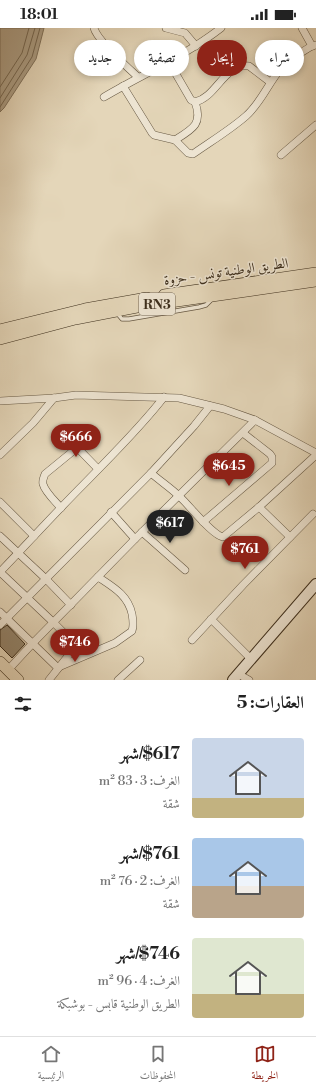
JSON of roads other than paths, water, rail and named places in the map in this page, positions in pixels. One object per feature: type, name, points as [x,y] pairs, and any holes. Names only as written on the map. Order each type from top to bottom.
[{"type":"main road","name":"الطريق الوطنية تونس - حزوة","points":[[0,339],[115,308],[248,287],[316,273]]},
{"type":"main road","name":"الطريق الوطنية تونس - حزوة","points":[[0,330],[85,309],[142,306],[215,296],[248,287],[316,281]]},
{"type":"main road","points":[[0,662],[18,680]]},
{"type":"street","points":[[94,28],[95,32],[109,49],[138,78]]},
{"type":"street","points":[[168,28],[185,33],[196,46]]},
{"type":"street","points":[[189,50],[221,28]]},
{"type":"street","points":[[123,86],[154,135],[175,140],[188,153],[193,154],[246,116],[257,104],[270,82],[287,61],[314,46],[302,28]]},
{"type":"street","points":[[195,102],[210,94],[225,76],[237,68],[244,66],[249,66],[270,82]]},
{"type":"street","points":[[104,97],[142,76]]},
{"type":"street","points":[[175,140],[193,129],[196,125],[198,112],[195,102],[191,100],[177,76]]},
{"type":"street","points":[[281,155],[316,125]]},
{"type":"street","points":[[0,401],[54,398],[76,395],[179,398],[224,409],[255,420],[316,454],[259,507],[223,537],[217,535],[179,496],[151,473]]},
{"type":"street","points":[[49,680],[72,651],[73,644],[71,640],[54,623],[0,572],[141,426],[164,397]]},
{"type":"street","points":[[0,456],[33,423],[54,398]]},
{"type":"street","points":[[0,625],[8,619],[111,512],[151,473],[198,422],[210,406]]},
{"type":"street","points":[[8,670],[135,539],[255,420]]},
{"type":"street","points":[[203,522],[272,463],[270,454],[243,433]]},
{"type":"street","points":[[65,435],[98,469]]},
{"type":"street","points":[[61,508],[45,488],[43,479],[45,474],[78,447]]},
{"type":"street","points":[[0,502],[34,536]]},
{"type":"street","points":[[259,507],[290,537]]},
{"type":"street","points":[[111,512],[135,539]]},
{"type":"street","points":[[192,640],[313,514]]},
{"type":"street","points":[[142,532],[185,570]]},
{"type":"street","points":[[0,536],[46,579],[71,605]]},
{"type":"street","points":[[60,667],[115,643],[132,630],[133,623],[127,600],[121,593],[98,577]]},
{"type":"street","points":[[249,680],[236,677],[316,584]]},
{"type":"street","points":[[0,612],[60,667]]},
{"type":"street","points":[[211,619],[251,659]]},
{"type":"street","points":[[118,680],[140,660]]},
{"type":"water","points":[[0,28],[44,28],[36,59],[0,112]]}]
